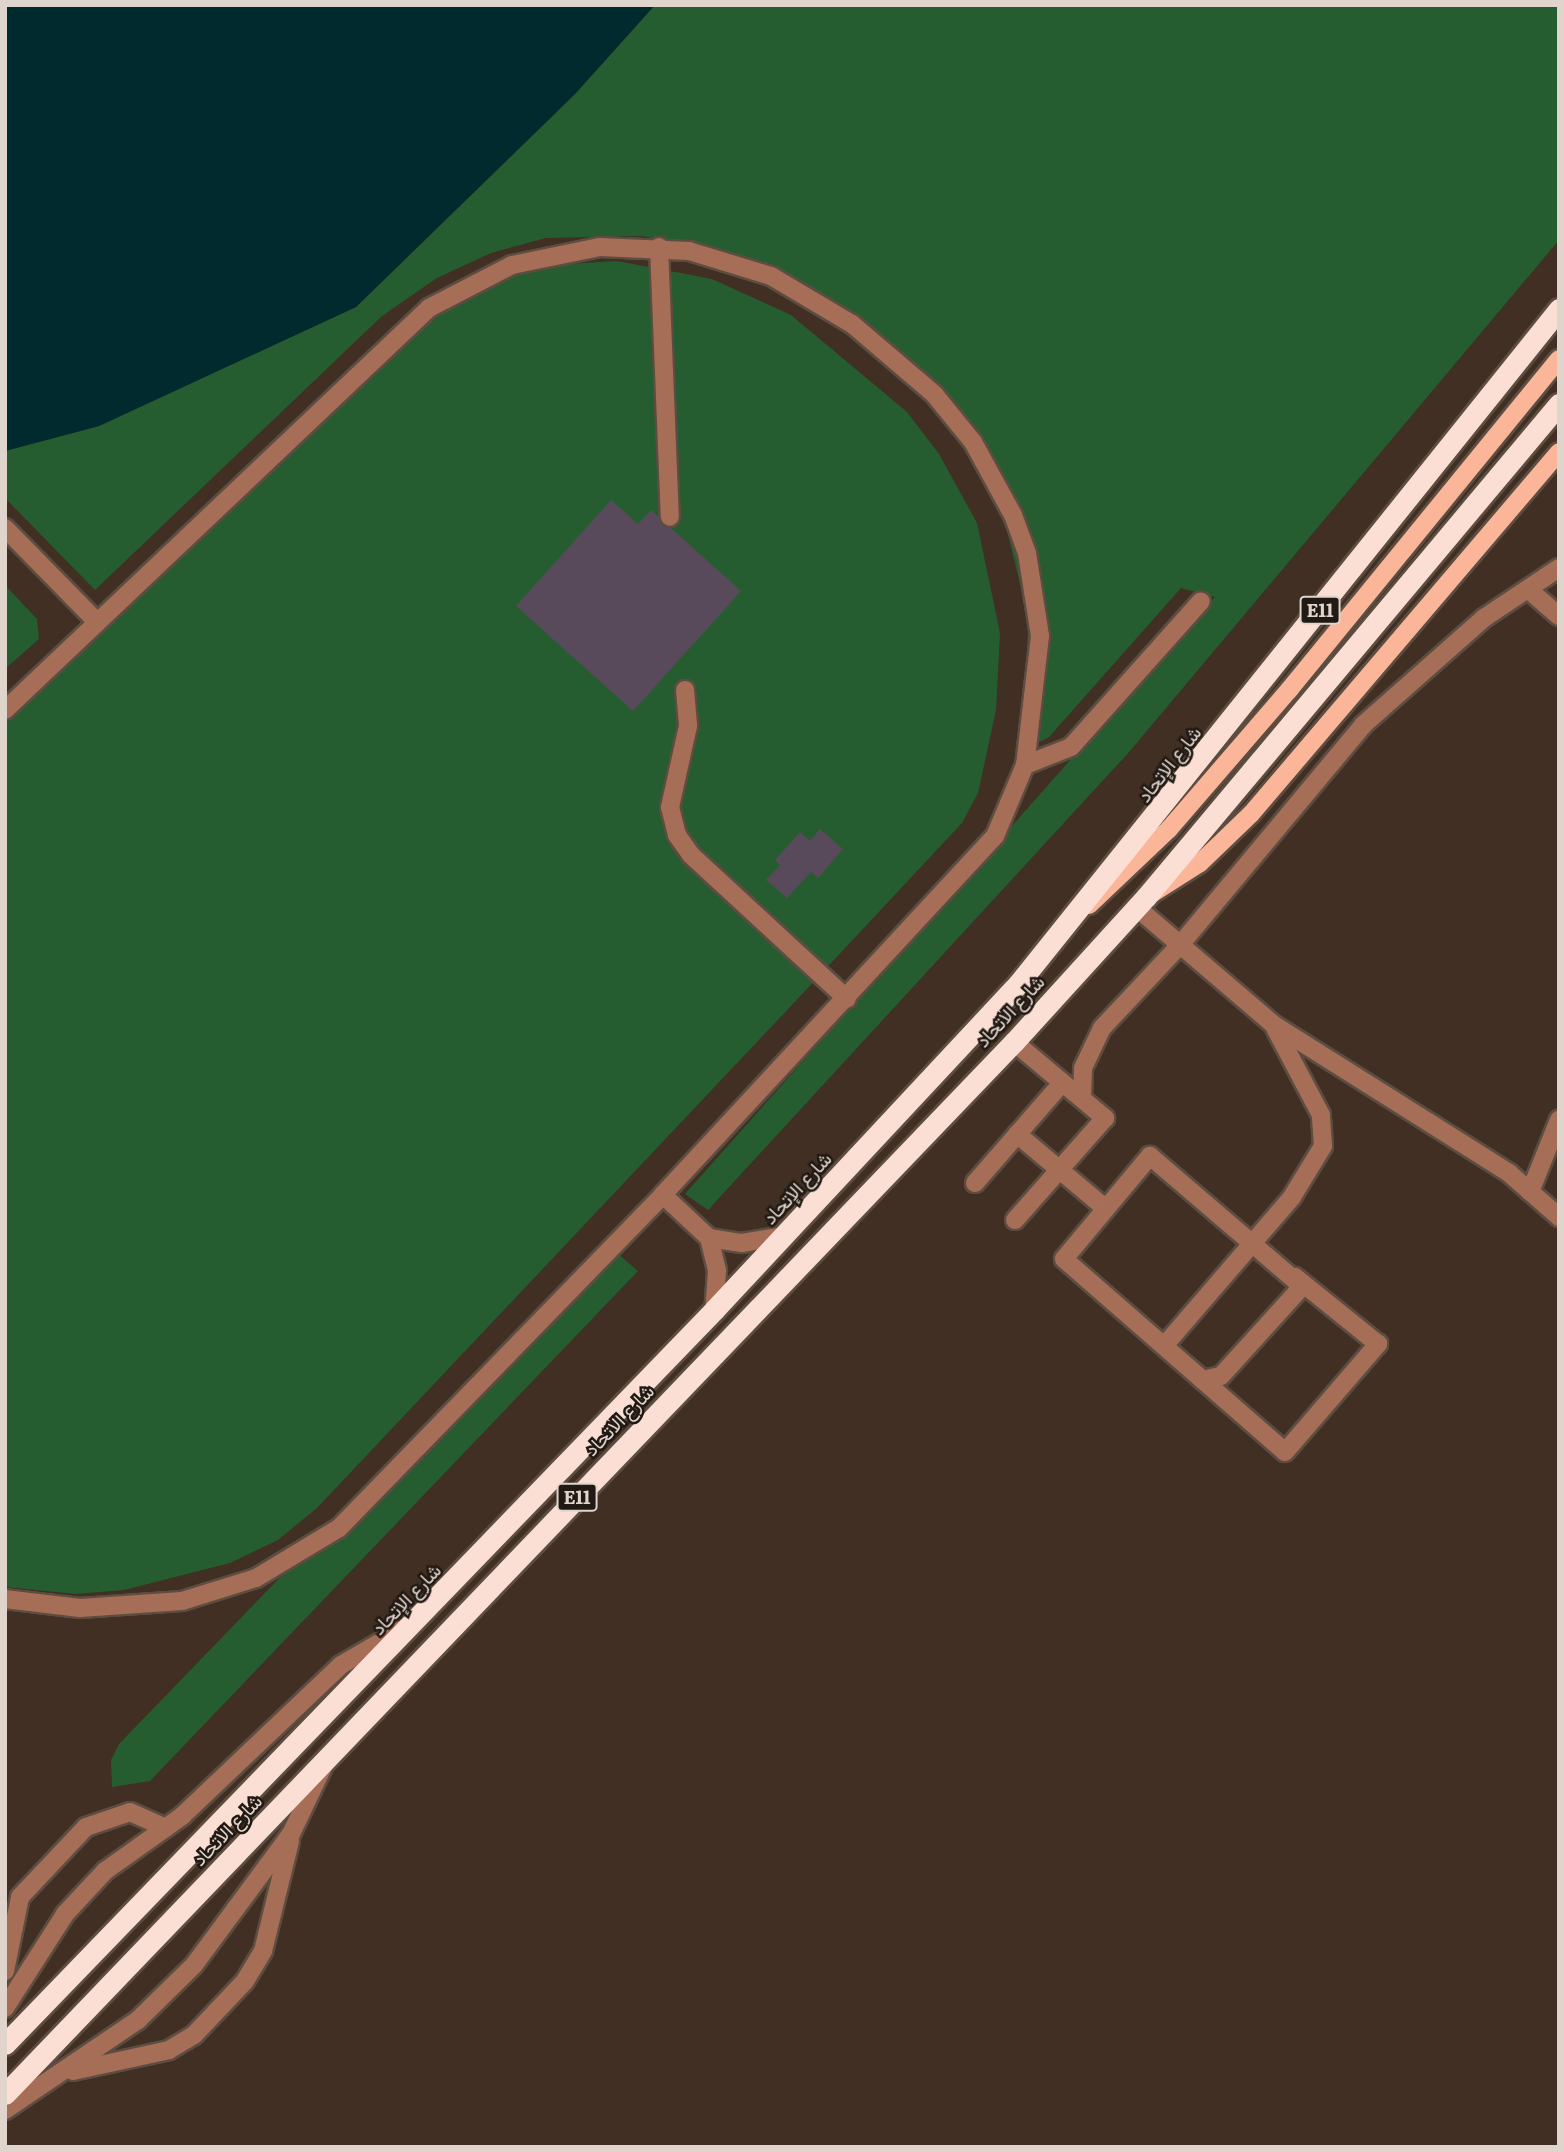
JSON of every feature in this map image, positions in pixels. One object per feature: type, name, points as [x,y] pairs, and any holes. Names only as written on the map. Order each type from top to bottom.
[{"type":"highway","name":"شارع الإتحاد","points":[[5,2043],[413,1625],[714,1310],[1082,912],[1559,309]]},
{"type":"highway","name":"E11","points":[[1141,902],[1559,404]]},
{"type":"highway","name":"شارع الاتحاد","points":[[5,2094],[1014,1042],[1141,902]]},
{"type":"main road","points":[[1082,912],[1169,828],[1289,690],[1559,359]]},
{"type":"main road","points":[[1141,902],[1227,839],[1473,558],[1559,452]]},
{"type":"main road","points":[[1473,558],[1559,471]]},
{"type":"street","points":[[5,710],[429,308],[481,277],[537,257],[600,247],[659,247],[743,265],[807,295],[934,394],[973,442],[1013,515],[1036,594],[1039,680],[1025,765],[995,836],[663,1195],[340,1528],[306,1552],[256,1578],[182,1601],[80,1608],[5,1599]]},
{"type":"street","points":[[659,247],[670,517]]},
{"type":"street","points":[[1540,333],[1559,296]]},
{"type":"street","points":[[5,528],[97,622]]},
{"type":"street","points":[[1082,1098],[1083,1068],[1102,1028],[1180,945],[1363,725],[1484,618],[1559,568]]},
{"type":"street","points":[[1529,590],[1559,616]]},
{"type":"street","points":[[1025,765],[1072,747],[1201,601]]},
{"type":"street","points":[[685,690],[688,726],[670,807],[677,835],[691,855],[847,999]]},
{"type":"street","points":[[1141,902],[1180,945],[1274,1025],[1530,1192],[1559,1217]]},
{"type":"street","points":[[1164,1346],[1254,1241],[1323,1146],[1314,1098],[1274,1025]]},
{"type":"street","points":[[1014,1042],[1105,1118],[1015,1220]]},
{"type":"street","points":[[975,1183],[1062,1083]]},
{"type":"street","points":[[1530,1192],[1559,1120]]},
{"type":"street","points":[[1017,1134],[1106,1209]]},
{"type":"street","points":[[1150,1156],[1378,1344],[1291,1452],[1279,1451],[1064,1259],[1106,1209],[1150,1156]]},
{"type":"street","points":[[663,1195],[709,1238],[717,1271],[714,1310]]},
{"type":"street","points":[[709,1238],[742,1243],[784,1236]]},
{"type":"street","points":[[1202,1380],[1221,1376],[1290,1300],[1298,1290],[1295,1277]]},
{"type":"street","points":[[5,2008],[85,1891],[166,1828],[341,1665],[413,1625]]},
{"type":"street","points":[[66,2073],[169,2050],[194,2035],[245,1982],[263,1951],[291,1834],[327,1758]]},
{"type":"street","points":[[5,1971],[20,1897],[86,1827],[130,1812],[166,1828]]},
{"type":"street","points":[[5,2110],[66,2073],[172,1988],[291,1834]]},
{"type":"green space","points":[[655,5],[1559,5],[1559,240],[1130,751],[708,1210],[685,1194],[1215,597],[1181,588],[1049,737],[1034,745],[1021,741],[1028,631],[1021,588],[1003,514],[962,438],[927,393],[841,318],[685,244],[641,236],[546,238],[491,253],[437,278],[382,316],[95,590],[5,498],[5,451],[99,426],[356,307],[575,94]]},
{"type":"green space","points":[[617,261],[712,279],[791,315],[907,412],[939,454],[977,523],[1000,633],[996,710],[978,793],[962,823],[790,1007],[317,1508],[278,1540],[230,1563],[124,1590],[76,1594],[5,1587],[5,715],[399,338],[500,279],[550,265]]},
{"type":"green space","points":[[5,585],[37,619],[39,639],[5,669]]},
{"type":"green space","points":[[604,1242],[638,1271],[150,1781],[112,1787],[111,1760],[119,1744]]},
{"type":"water","points":[[5,5],[655,5],[575,94],[356,307],[99,426],[5,451]]},
{"type":"building","points":[[611,500],[638,524],[651,510],[741,591],[633,711],[516,606]]},
{"type":"building","points":[[820,829],[843,849],[818,878],[811,872],[787,898],[766,880],[780,865],[775,860],[800,832],[810,841]]}]
